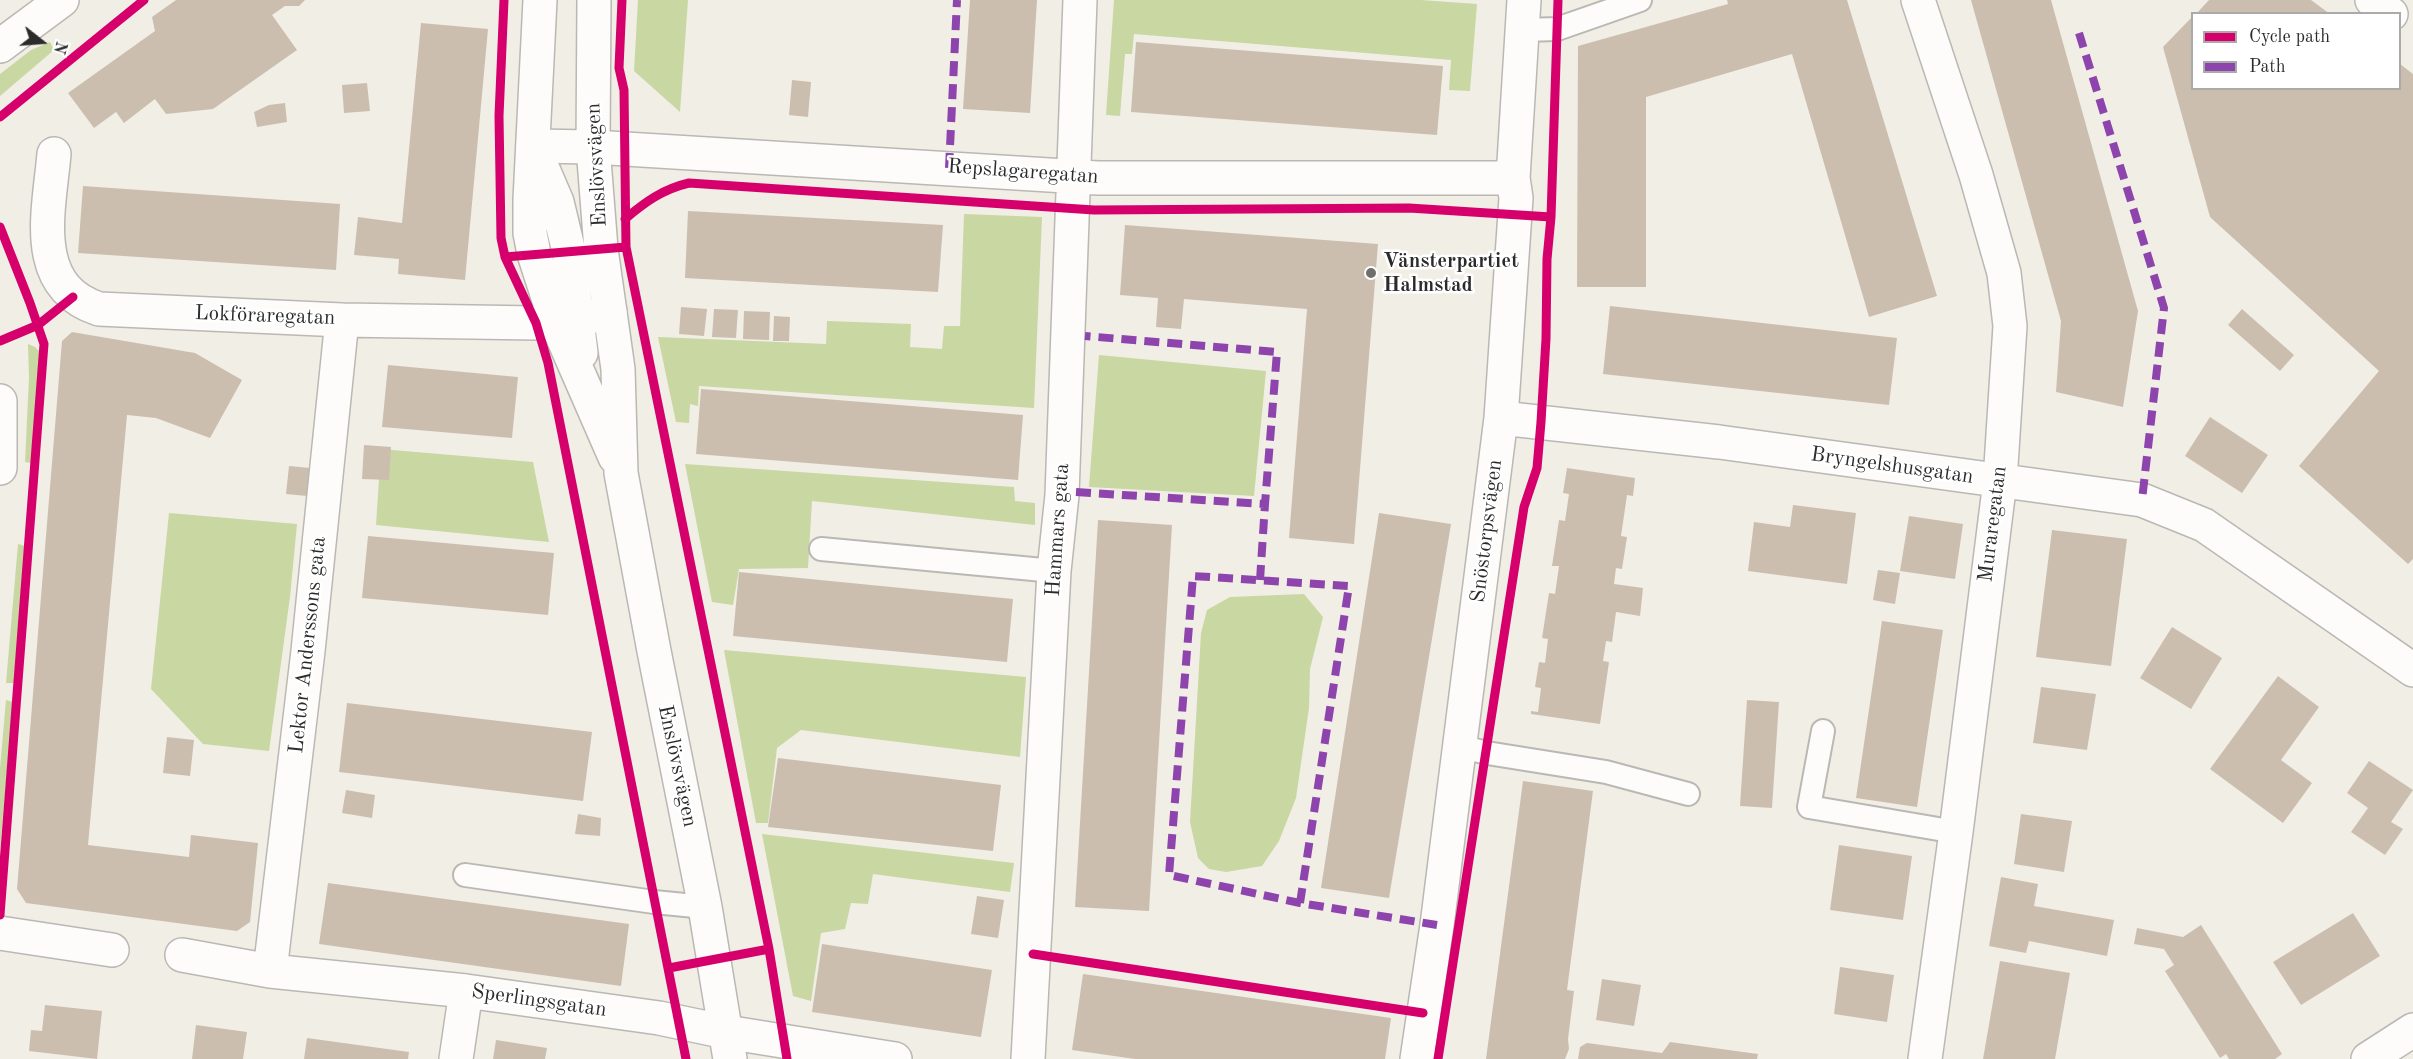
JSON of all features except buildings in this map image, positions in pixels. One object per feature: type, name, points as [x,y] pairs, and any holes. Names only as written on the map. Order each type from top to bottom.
[{"type":"main road","points":[[0,46],[62,0]]},
{"type":"main road","name":"Enslövsvägen","points":[[540,0],[533,146],[557,202],[569,252],[566,321],[586,392],[621,473]]},
{"type":"main road","name":"Enslövsvägen","points":[[594,0],[594,147],[602,249],[618,369],[621,473],[705,907],[728,1046]]},
{"type":"main road","name":"Hammars gata","points":[[1028,1059],[1054,571],[1062,495],[1080,0]]},
{"type":"main road","name":"Muraregatan","points":[[1917,0],[1976,175],[2004,273],[2010,326],[2000,481],[1925,1059]]},
{"type":"main road","points":[[2372,0],[2388,12]]},
{"type":"main road","name":"Snöstorpsvägen","points":[[1417,1059],[1501,418],[1516,198],[1513,178],[1524,15]]},
{"type":"main road","points":[[2401,21],[2413,30]]},
{"type":"main road","name":"Repslagaregatan","points":[[533,146],[594,147],[1072,177],[1513,178]]},
{"type":"main road","name":"Lokföraregatan","points":[[54,154],[47,243],[51,264],[62,284],[73,297],[86,305],[99,309],[342,320],[566,321],[610,312]]},
{"type":"main road","name":"Lektor Anderssons gata","points":[[270,970],[308,651],[342,320]]},
{"type":"main road","points":[[0,401],[0,468]]},
{"type":"main road","name":"Bryngelshusgatan","points":[[1501,418],[1719,442],[2142,500],[2204,525],[2413,670]]},
{"type":"main road","points":[[0,933],[112,950]]},
{"type":"main road","name":"Sperlingsgatan","points":[[182,955],[270,970],[466,991],[669,1020],[728,1046],[895,1059]]},
{"type":"main road","points":[[456,1059],[466,991]]},
{"type":"main road","points":[[2368,1059],[2413,1030]]},
{"type":"lane","points":[[1524,15],[1557,29],[1640,0]]},
{"type":"lane","points":[[821,549],[1054,571]]},
{"type":"lane","points":[[1823,731],[1809,807],[1956,832]]},
{"type":"lane","points":[[1459,746],[1487,753],[1606,772],[1688,794]]},
{"type":"lane","points":[[465,875],[705,907]]},
{"type":"green space","points":[[638,0],[688,0],[680,112],[634,71]]},
{"type":"green space","points":[[1114,0],[1421,0],[1477,4],[1470,91],[1449,90],[1451,60],[1134,34],[1132,54],[1125,54],[1120,116],[1106,115]]},
{"type":"green space","points":[[50,42],[54,50],[0,96],[0,74],[31,50]]},
{"type":"green space","points":[[964,214],[1042,217],[1034,408],[699,386],[698,406],[690,404],[689,423],[676,422],[658,337],[826,344],[827,321],[911,324],[910,347],[942,349],[944,326],[960,326]]},
{"type":"green space","points":[[28,344],[41,353],[31,463],[25,462],[29,378]]},
{"type":"green space","points":[[1099,355],[1266,371],[1254,496],[1089,487]]},
{"type":"green space","points":[[381,449],[533,462],[549,542],[376,525]]},
{"type":"green space","points":[[685,464],[1014,487],[1015,501],[1035,503],[1035,525],[812,501],[808,568],[739,569],[733,605],[712,602]]},
{"type":"green space","points":[[169,513],[297,524],[290,597],[269,751],[203,744],[151,689]]},
{"type":"green space","points":[[18,544],[25,546],[14,683],[6,683]]},
{"type":"green space","points":[[1304,594],[1323,617],[1310,669],[1309,708],[1296,798],[1279,841],[1262,866],[1226,872],[1209,869],[1198,858],[1190,822],[1201,633],[1207,610],[1230,597]]},
{"type":"green space","points":[[724,650],[1026,677],[1020,757],[801,730],[777,748],[768,823],[756,823]]},
{"type":"green space","points":[[6,700],[13,702],[0,850],[0,768]]},
{"type":"green space","points":[[762,834],[1014,863],[1010,892],[873,874],[868,904],[851,903],[845,929],[821,933],[811,1001],[793,996]]},
{"type":"marked path","points":[[949,168],[957,0]]},
{"type":"marked path","points":[[2079,33],[2164,308],[2142,500]]},
{"type":"marked path","points":[[1076,492],[1265,504],[1277,352],[1085,336]]},
{"type":"marked path","points":[[1260,580],[1265,504]]},
{"type":"marked path","points":[[1300,903],[1349,586],[1193,576],[1169,875],[1300,903],[1437,925]]},
{"type":"cycle path","points":[[0,117],[144,0]]},
{"type":"cycle path","points":[[504,0],[499,116],[501,238],[505,257],[536,323],[548,363],[686,1059]]},
{"type":"cycle path","points":[[622,0],[619,68],[624,90],[626,247],[769,949],[787,1059]]},
{"type":"cycle path","points":[[1438,1059],[1524,507],[1537,468],[1546,339],[1547,259],[1551,217],[1558,0]]},
{"type":"cycle path","points":[[625,219],[655,197],[689,183],[1094,210],[1409,208],[1551,217]]},
{"type":"cycle path","points":[[0,227],[44,344],[0,915]]},
{"type":"cycle path","points":[[505,257],[626,247]]},
{"type":"cycle path","points":[[0,341],[38,325],[73,297]]},
{"type":"cycle path","points":[[669,968],[769,949]]},
{"type":"cycle path","points":[[1033,954],[1423,1013]]},
{"type":"place","name":"Vänsterpartiet Halmstad","points":[[1371,273]]}]
